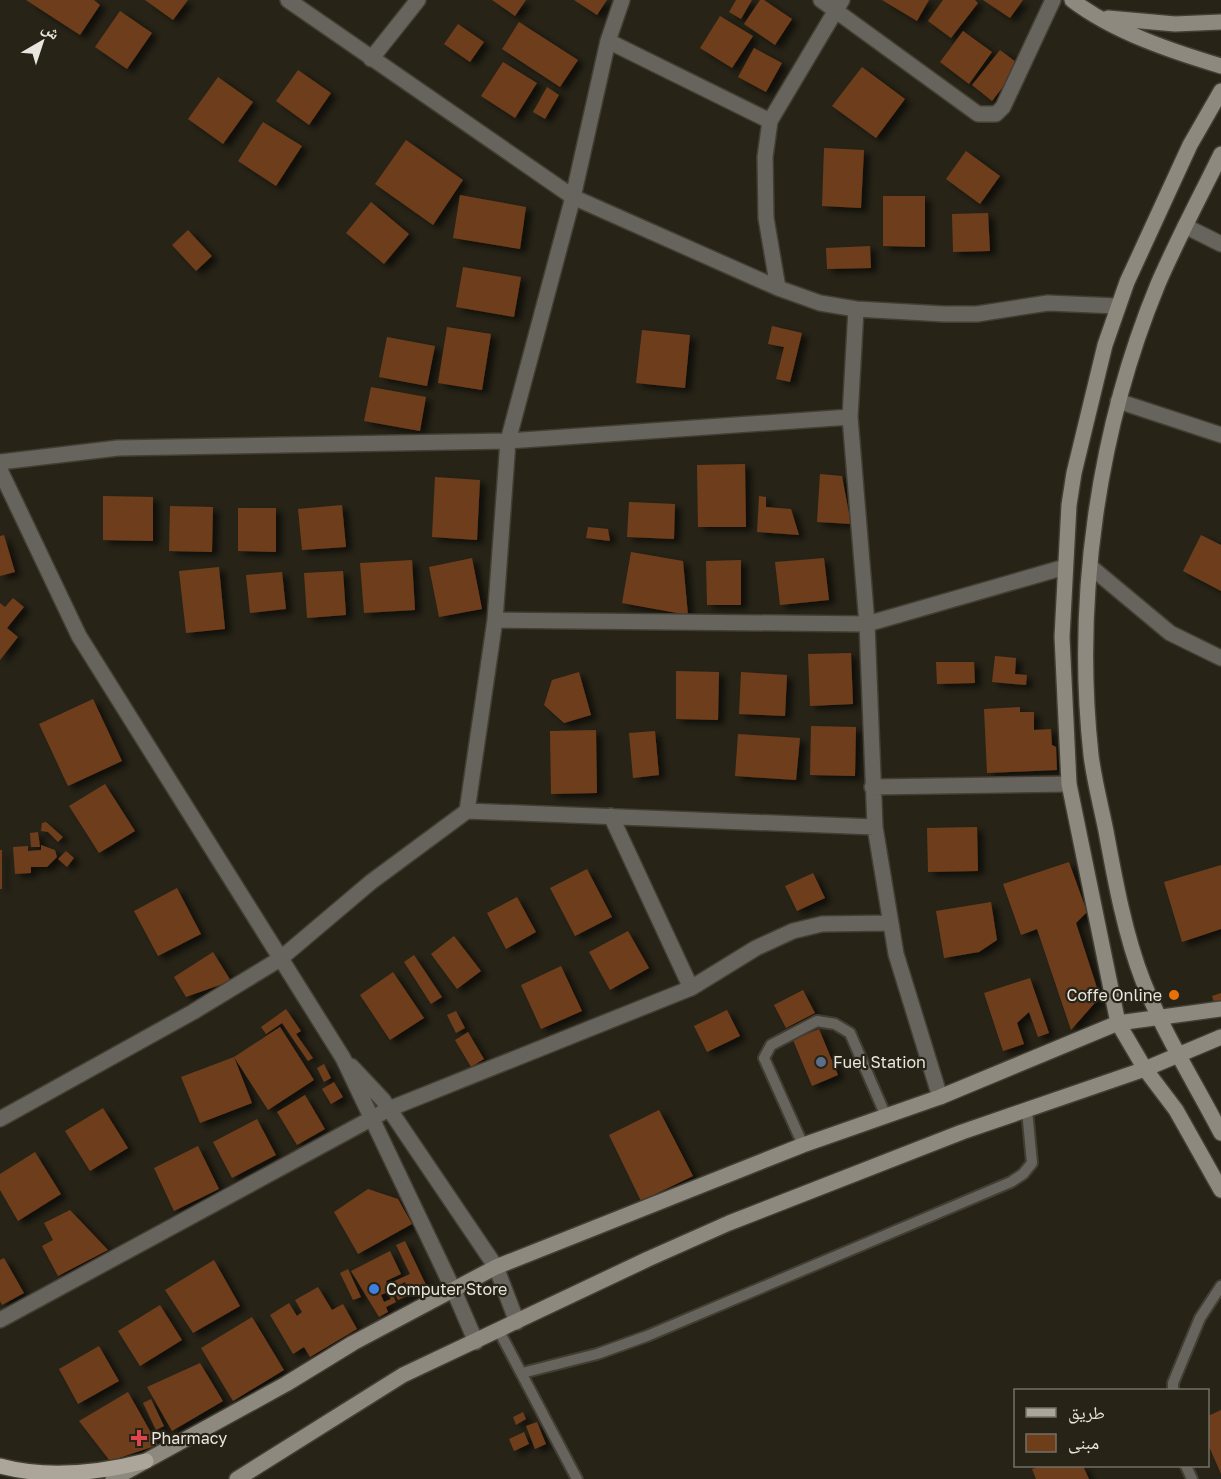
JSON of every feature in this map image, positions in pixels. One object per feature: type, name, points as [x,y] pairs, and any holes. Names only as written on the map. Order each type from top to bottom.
[{"type":"main road","points":[[0,1466],[40,1473],[75,1474],[111,1470],[146,1461]]},
{"type":"street","points":[[288,0],[573,197],[778,288],[820,303],[856,309],[977,314],[1048,303],[1117,306]]},
{"type":"street","points":[[371,59],[418,0]]},
{"type":"street","points":[[467,811],[495,620],[508,441],[573,197],[608,41],[622,0]]},
{"type":"street","points":[[821,0],[839,5],[978,114],[996,114],[1003,107],[1053,0]]},
{"type":"street","points":[[1072,0],[1093,16],[1189,56],[1221,66]]},
{"type":"street","points":[[778,288],[765,218],[765,157],[770,122],[839,5]]},
{"type":"street","points":[[1093,16],[1175,24],[1221,22]]},
{"type":"street","points":[[608,41],[770,122]]},
{"type":"street","points":[[1221,91],[1190,145],[1117,306],[1074,473],[1065,567],[1062,637],[1069,784],[1118,1023],[1145,1069],[1176,1110],[1221,1190]]},
{"type":"street","points":[[1221,154],[1185,226],[1148,312],[1118,401],[1098,499],[1086,658],[1091,757],[1110,852],[1135,954],[1143,982],[1177,1054],[1221,1133]]},
{"type":"street","points":[[1185,226],[1221,244]]},
{"type":"street","points":[[856,309],[850,417],[867,624],[875,827],[896,954],[940,1097]]},
{"type":"street","points":[[1118,401],[1221,435]]},
{"type":"street","points":[[0,462],[118,448],[508,441],[850,417]]},
{"type":"street","points":[[0,471],[79,636],[343,1058],[476,1342]]},
{"type":"street","points":[[495,620],[867,624],[1065,567]]},
{"type":"street","points":[[1092,568],[1170,633],[1221,658]]},
{"type":"street","points":[[872,787],[1069,784]]},
{"type":"street","points":[[0,1119],[193,1012],[280,959],[371,882],[467,811],[875,827]]},
{"type":"street","points":[[611,816],[691,988]]},
{"type":"street","points":[[0,1320],[389,1109],[691,988],[756,948],[793,931],[822,924],[890,923]]},
{"type":"street","points":[[113,1479],[353,1343],[496,1268],[803,1145],[885,1114],[940,1097],[1118,1023],[1221,1009]]},
{"type":"street","points":[[237,1479],[403,1375],[499,1331],[578,1291],[729,1223],[1027,1110],[1145,1069],[1221,1037]]},
{"type":"street","points":[[343,1058],[389,1109],[496,1268],[517,1322]]},
{"type":"lane","points":[[803,1145],[764,1058],[771,1045],[817,1021],[835,1024],[850,1033],[885,1114]]},
{"type":"lane","points":[[522,1372],[597,1354],[648,1336],[1011,1182],[1023,1174],[1032,1163],[1027,1110]]},
{"type":"lane","points":[[1173,1389],[1173,1383],[1200,1318],[1221,1286]]},
{"type":"lane","points":[[499,1331],[577,1479]]},
{"type":"building","points":[[26,0],[94,0],[100,5],[80,35]]},
{"type":"building","points":[[145,0],[188,0],[173,20]]},
{"type":"building","points":[[492,0],[526,0],[515,16]]},
{"type":"building","points":[[574,0],[607,0],[597,15]]},
{"type":"building","points":[[736,0],[752,0],[741,19],[729,12]]},
{"type":"building","points":[[760,0],[764,0],[792,19],[775,45],[744,24]]},
{"type":"building","points":[[882,0],[929,0],[917,21]]},
{"type":"building","points":[[943,0],[975,0],[978,3],[951,38],[928,21]]},
{"type":"building","points":[[983,0],[1023,0],[1010,18]]},
{"type":"building","points":[[120,11],[152,33],[127,69],[95,47]]},
{"type":"building","points":[[720,16],[753,36],[732,68],[700,48]]},
{"type":"building","points":[[519,22],[578,60],[560,87],[502,49]]},
{"type":"building","points":[[458,24],[484,42],[470,62],[444,44]]},
{"type":"building","points":[[963,31],[992,52],[969,84],[940,62]]},
{"type":"building","points":[[754,48],[782,63],[766,92],[738,77]]},
{"type":"building","points":[[1000,50],[1020,65],[992,101],[972,85]]},
{"type":"building","points":[[503,62],[537,83],[515,118],[481,96]]},
{"type":"building","points":[[862,67],[905,99],[876,138],[832,106]]},
{"type":"building","points":[[298,70],[331,93],[309,125],[276,101]]},
{"type":"building","points":[[218,77],[253,102],[223,144],[188,119]]},
{"type":"building","points":[[547,87],[559,95],[545,119],[533,112]]},
{"type":"building","points":[[263,122],[302,146],[276,186],[238,161]]},
{"type":"building","points":[[406,140],[463,180],[433,225],[375,184]]},
{"type":"building","points":[[824,148],[864,150],[861,208],[822,206]]},
{"type":"building","points":[[966,151],[1000,176],[980,204],[946,179]]},
{"type":"building","points":[[460,195],[526,207],[520,249],[453,238]]},
{"type":"building","points":[[883,196],[925,196],[925,247],[883,246]]},
{"type":"building","points":[[371,202],[409,234],[384,264],[346,233]]},
{"type":"building","points":[[988,213],[990,251],[953,252],[952,214]]},
{"type":"building","points":[[188,230],[212,256],[196,271],[172,245]]},
{"type":"building","points":[[870,246],[871,268],[827,269],[826,248]]},
{"type":"building","points":[[463,267],[521,277],[514,317],[456,307]]},
{"type":"building","points":[[772,326],[802,333],[790,382],[776,379],[784,347],[768,344]]},
{"type":"building","points":[[447,327],[491,334],[482,390],[438,383]]},
{"type":"building","points":[[642,330],[690,335],[685,388],[636,383]]},
{"type":"building","points":[[387,337],[435,346],[427,386],[379,377]]},
{"type":"building","points":[[371,387],[426,397],[420,431],[364,421]]},
{"type":"building","points":[[745,464],[746,527],[698,527],[697,465]]},
{"type":"building","points":[[820,474],[842,476],[851,524],[817,522]]},
{"type":"building","points":[[435,477],[480,480],[477,540],[432,537]]},
{"type":"building","points":[[103,496],[153,497],[153,541],[103,540]]},
{"type":"building","points":[[759,496],[766,497],[766,507],[791,509],[799,535],[757,532]]},
{"type":"building","points":[[629,502],[675,504],[674,539],[627,537]]},
{"type":"building","points":[[342,505],[346,547],[302,550],[298,509]]},
{"type":"building","points":[[170,506],[213,507],[212,552],[169,551]]},
{"type":"building","points":[[238,508],[276,508],[276,552],[238,551]]},
{"type":"building","points":[[588,527],[608,529],[610,541],[586,538]]},
{"type":"building","points":[[4,535],[15,572],[0,576],[0,536]]},
{"type":"building","points":[[1201,535],[1221,545],[1221,591],[1183,571]]},
{"type":"building","points":[[631,552],[683,561],[688,615],[622,603]]},
{"type":"building","points":[[472,558],[482,609],[439,617],[429,567]]},
{"type":"building","points":[[824,558],[829,600],[780,605],[775,562]]},
{"type":"building","points":[[412,560],[415,610],[364,613],[360,563]]},
{"type":"building","points":[[741,560],[741,605],[707,605],[706,561]]},
{"type":"building","points":[[219,567],[225,629],[186,633],[179,571]]},
{"type":"building","points":[[343,571],[346,615],[307,618],[304,573]]},
{"type":"building","points":[[282,572],[286,609],[250,613],[246,575]]},
{"type":"building","points":[[13,598],[24,607],[7,628],[18,637],[0,660],[0,603],[5,607]]},
{"type":"building","points":[[851,653],[853,704],[810,706],[808,654]]},
{"type":"building","points":[[995,656],[1016,658],[1015,674],[1027,675],[1026,685],[992,682]]},
{"type":"building","points":[[936,662],[974,662],[975,683],[937,684]]},
{"type":"building","points":[[676,671],[719,672],[718,720],[676,719]]},
{"type":"building","points":[[579,672],[591,715],[564,723],[544,705],[552,680]]},
{"type":"building","points":[[741,672],[787,675],[785,716],[739,714]]},
{"type":"building","points":[[93,699],[122,761],[68,786],[39,724]]},
{"type":"building","points":[[1020,707],[1020,712],[1034,712],[1034,730],[1051,729],[1052,745],[1056,747],[1057,770],[987,773],[984,709]]},
{"type":"building","points":[[811,726],[856,727],[855,776],[810,775]]},
{"type":"building","points":[[596,730],[597,793],[551,794],[550,731]]},
{"type":"building","points":[[655,731],[659,775],[633,778],[629,733]]},
{"type":"building","points":[[738,734],[800,738],[796,780],[735,776]]},
{"type":"building","points":[[105,784],[135,831],[99,853],[69,806]]},
{"type":"building","points":[[46,822],[63,837],[58,842],[48,832],[41,831],[42,823]]},
{"type":"building","points":[[977,827],[978,871],[928,872],[927,828]]},
{"type":"building","points":[[38,832],[40,847],[31,847],[30,833]]},
{"type":"building","points":[[41,845],[55,850],[57,857],[47,867],[31,867],[31,873],[15,874],[13,847],[28,846],[28,851],[41,850]]},
{"type":"building","points":[[0,850],[2,850],[2,889],[0,889]]},
{"type":"building","points":[[66,851],[74,858],[67,867],[58,859]]},
{"type":"building","points":[[1069,862],[1087,912],[1076,923],[1100,997],[1071,1030],[1037,929],[1021,935],[1003,884]]},
{"type":"building","points":[[1221,865],[1221,929],[1182,942],[1164,882]]},
{"type":"building","points":[[587,869],[612,917],[575,936],[550,888]]},
{"type":"building","points":[[813,873],[825,898],[797,911],[785,886]]},
{"type":"building","points":[[177,888],[201,934],[158,956],[134,911]]},
{"type":"building","points":[[517,897],[536,932],[506,949],[487,913]]},
{"type":"building","points":[[991,902],[997,940],[979,952],[944,958],[936,911]]},
{"type":"building","points":[[628,931],[649,968],[610,990],[589,952]]},
{"type":"building","points":[[454,936],[481,971],[457,989],[431,954]]},
{"type":"building","points":[[213,952],[231,981],[186,997],[174,977]]},
{"type":"building","points":[[414,955],[442,997],[431,1004],[404,962]]},
{"type":"building","points":[[561,966],[582,1011],[541,1029],[521,985]]},
{"type":"building","points":[[393,972],[424,1018],[390,1040],[360,995]]},
{"type":"building","points":[[1030,978],[1049,1033],[1038,1037],[1029,1012],[1017,1023],[1024,1044],[1003,1051],[984,993]]},
{"type":"building","points":[[803,990],[815,1013],[786,1028],[774,1005]]},
{"type":"building","points":[[1221,993],[1221,1004],[1215,1006],[1212,996]]},
{"type":"building","points":[[286,1009],[301,1031],[296,1034],[313,1058],[308,1061],[282,1023],[266,1034],[261,1027]]},
{"type":"building","points":[[727,1010],[740,1036],[707,1052],[694,1026]]},
{"type":"building","points":[[456,1011],[465,1028],[456,1033],[447,1015]]},
{"type":"building","points":[[280,1027],[314,1080],[268,1110],[234,1057]]},
{"type":"building","points":[[819,1029],[838,1075],[812,1086],[793,1040]]},
{"type":"building","points":[[468,1032],[484,1059],[471,1067],[455,1040]]},
{"type":"building","points":[[234,1057],[252,1103],[200,1123],[181,1077]]},
{"type":"building","points":[[324,1064],[331,1078],[324,1082],[317,1068]]},
{"type":"building","points":[[334,1082],[343,1097],[331,1104],[322,1089]]},
{"type":"building","points":[[305,1095],[325,1129],[297,1145],[277,1112]]},
{"type":"building","points":[[103,1108],[128,1148],[90,1171],[65,1131]]},
{"type":"building","points":[[659,1110],[693,1176],[641,1201],[609,1135]]},
{"type":"building","points":[[257,1119],[276,1155],[232,1178],[213,1142]]},
{"type":"building","points":[[198,1146],[219,1189],[174,1211],[154,1168]]},
{"type":"building","points":[[35,1152],[61,1194],[18,1221],[0,1190],[0,1174]]},
{"type":"building","points":[[368,1189],[398,1199],[412,1224],[358,1254],[334,1212]]},
{"type":"building","points":[[70,1210],[108,1250],[58,1276],[42,1246],[53,1240],[44,1223]]},
{"type":"building","points":[[405,1241],[427,1287],[398,1300],[395,1293],[407,1287],[405,1282],[393,1288],[390,1283],[410,1274],[396,1245]]},
{"type":"building","points":[[390,1251],[401,1274],[386,1281],[390,1291],[381,1295],[384,1302],[391,1299],[389,1295],[392,1294],[396,1302],[386,1307],[388,1312],[379,1317],[351,1271]]},
{"type":"building","points":[[4,1258],[24,1293],[2,1305],[0,1301],[0,1260]]},
{"type":"building","points":[[214,1260],[240,1306],[193,1333],[165,1290]]},
{"type":"building","points":[[348,1269],[361,1297],[353,1300],[340,1273]]},
{"type":"building","points":[[318,1287],[332,1310],[343,1304],[357,1329],[310,1357],[304,1347],[293,1354],[270,1315],[289,1303],[297,1316],[302,1312],[295,1300]]},
{"type":"building","points":[[160,1305],[182,1340],[140,1366],[118,1331]]},
{"type":"building","points":[[252,1317],[284,1370],[233,1401],[201,1348]]},
{"type":"building","points":[[99,1346],[119,1381],[78,1404],[59,1369]]},
{"type":"building","points":[[200,1363],[223,1401],[172,1431],[147,1387]]},
{"type":"building","points":[[128,1392],[158,1445],[110,1461],[79,1421]]},
{"type":"building","points":[[151,1399],[164,1426],[156,1430],[143,1403]]},
{"type":"building","points":[[1221,1410],[1221,1474],[1209,1446],[1209,1416]]},
{"type":"building","points":[[523,1412],[526,1419],[516,1425],[513,1417]]},
{"type":"building","points":[[537,1422],[546,1444],[535,1449],[526,1426]]},
{"type":"building","points":[[524,1432],[529,1444],[514,1451],[509,1439]]},
{"type":"building","points":[[1083,1467],[1089,1479],[1036,1479],[1032,1469]]},
{"type":"place","name":"Coffe Online","points":[[1174,995]]},
{"type":"place","name":"Fuel Station","points":[[821,1062]]},
{"type":"place","name":"Computer Store","points":[[374,1289]]},
{"type":"place","name":"Pharmacy","points":[[139,1438]]}]
